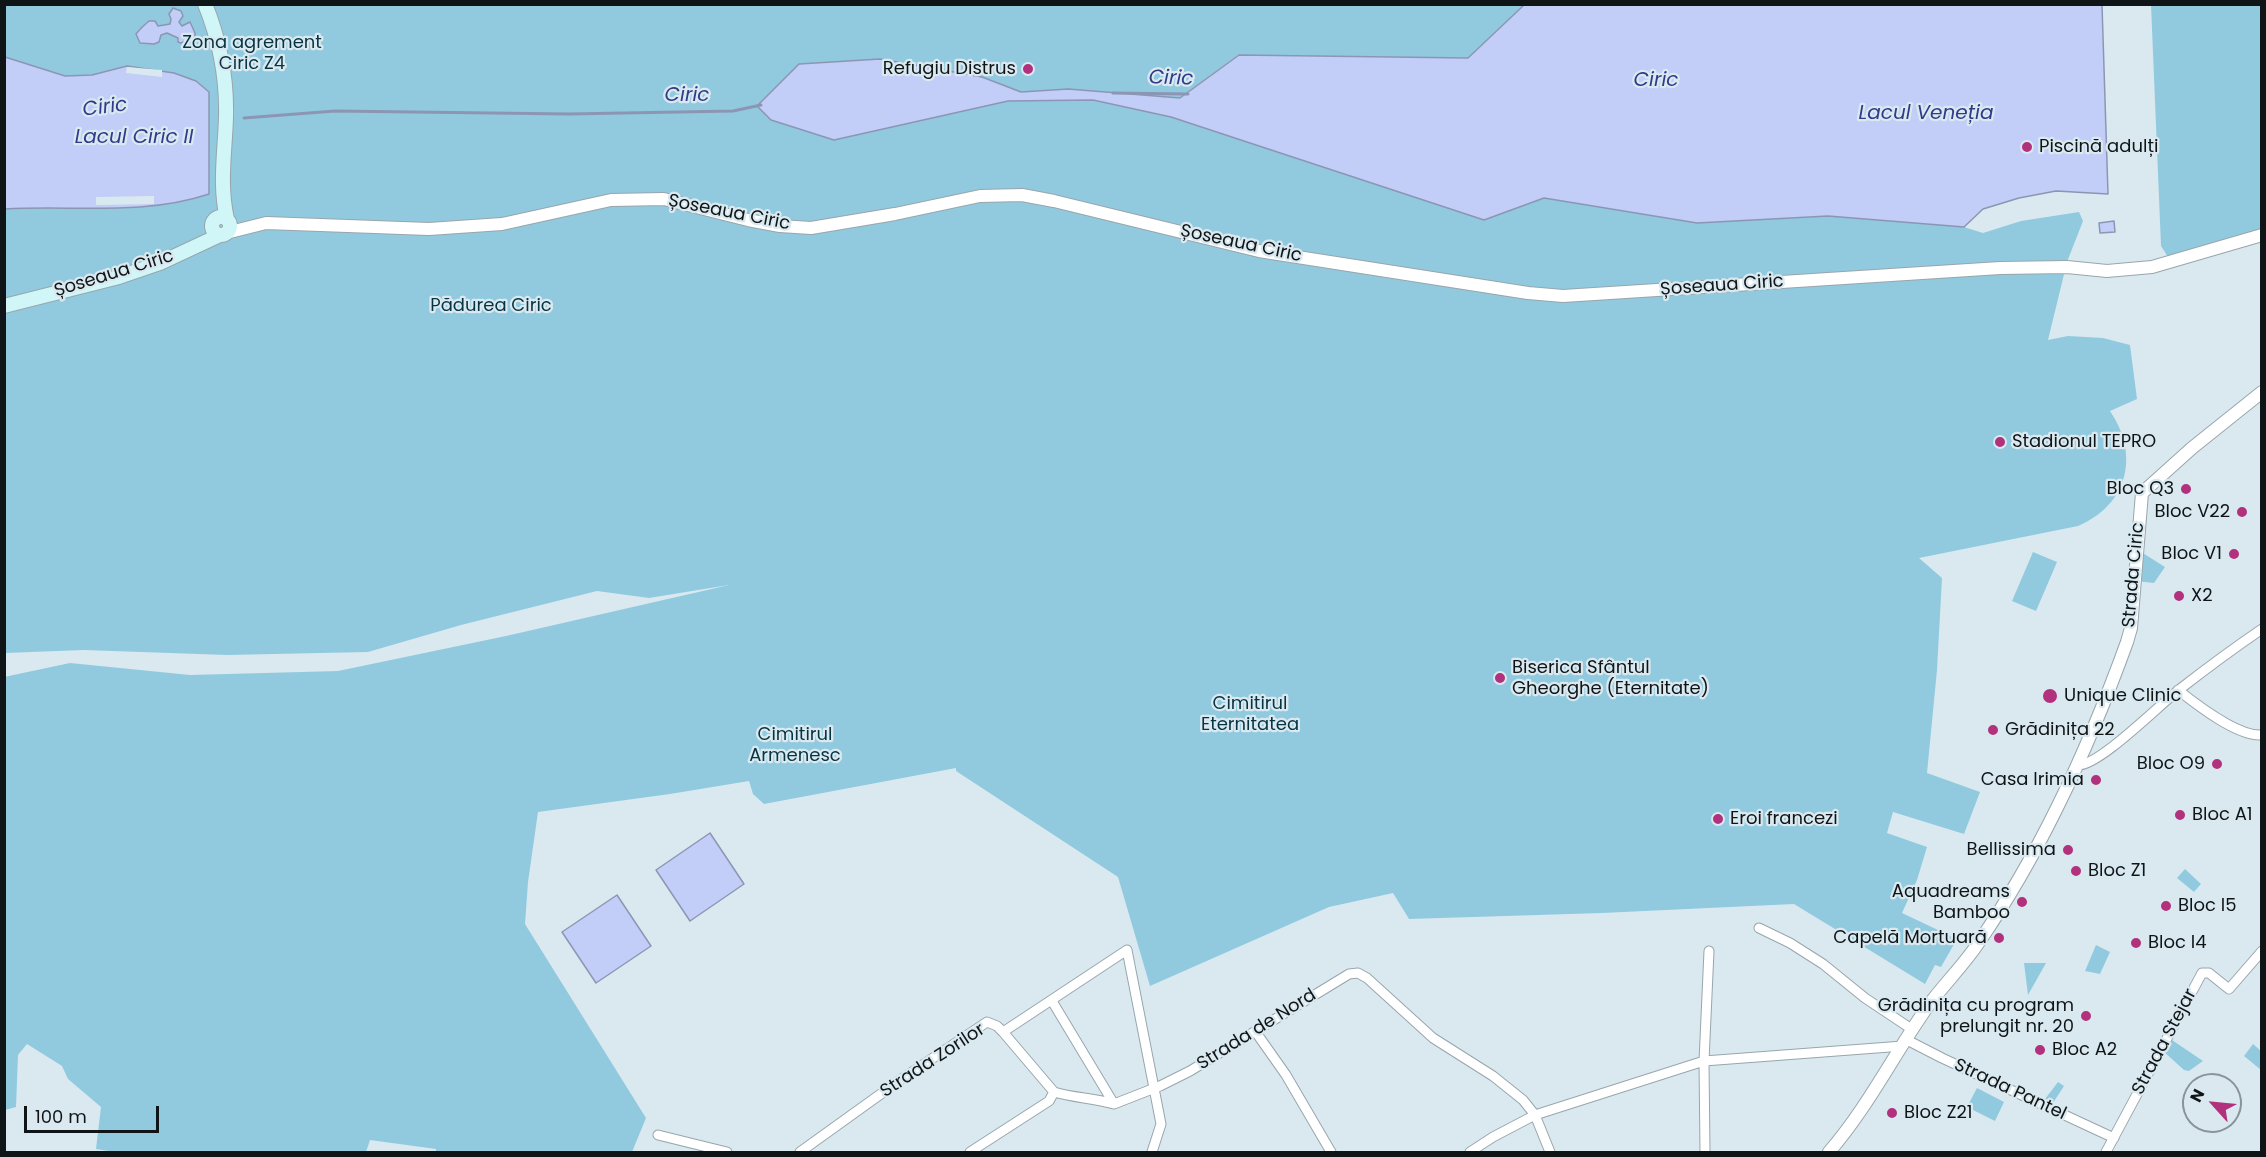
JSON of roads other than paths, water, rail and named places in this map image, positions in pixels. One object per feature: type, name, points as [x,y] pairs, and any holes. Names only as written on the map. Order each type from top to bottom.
[{"type":"main road","points":[[205,4],[214,26],[224,72],[226,116],[219,226]]},
{"type":"main road","name":"Șoseaua Ciric","points":[[4,306],[151,267],[196,245],[219,226]]},
{"type":"street","name":"Șoseaua Ciric","points":[[219,226],[266,223],[429,229],[502,224],[611,200],[664,199],[748,220],[780,226],[811,228],[895,214],[980,196],[1022,195],[1064,203],[1259,251],[1528,293],[1563,296],[2000,268],[2067,267],[2107,271],[2132,270],[2158,266],[2262,236]]},
{"type":"street","name":"Strada Ciric","points":[[1829,1152],[1856,1119],[1929,1006],[1970,955],[2035,853],[2078,765],[2123,654],[2131,628],[2140,495],[2192,448],[2262,392]]},
{"type":"street","points":[[2078,765],[2088,763],[2116,743],[2178,690],[2262,629]]},
{"type":"street","points":[[2178,690],[2212,716],[2222,719],[2249,735],[2262,735]]},
{"type":"street","name":"Strada Pantel","points":[[1759,928],[1806,952],[1823,964],[1865,998],[1908,1039],[1942,1058],[2114,1138]]},
{"type":"street","name":"Strada Zorilor","points":[[800,1152],[903,1078],[987,1022],[997,1026],[1003,1032],[1127,950],[1154,1088]]},
{"type":"street","points":[[1705,1152],[1704,1061],[1709,951]]},
{"type":"street","name":"Strada Stejar","points":[[2106,1152],[2202,973],[2209,973],[2229,989],[2262,951]]},
{"type":"street","name":"Strada de Nord","points":[[1114,1104],[1191,1071],[1349,974],[1358,973],[1367,978],[1442,1045],[1515,1092],[1535,1115]]},
{"type":"street","points":[[1052,1001],[1114,1104]]},
{"type":"street","points":[[1255,1031],[1286,1075],[1331,1152]]},
{"type":"street","points":[[1003,1032],[1054,1092],[1114,1104]]},
{"type":"street","points":[[1470,1152],[1492,1137],[1535,1115],[1704,1061],[1908,1039]]},
{"type":"street","points":[[1152,1152],[1161,1124],[1154,1088]]},
{"type":"street","points":[[970,1152],[1049,1101],[1054,1092]]},
{"type":"street","points":[[1535,1115],[1550,1152]]},
{"type":"street","points":[[658,1135],[727,1152]]},
{"type":"water","name":"Lacul Veneția","points":[[1524,5],[2102,5],[2108,194],[2056,191],[2019,198],[1983,209],[1964,227],[1828,216],[1697,223],[1544,198],[1484,220],[1171,117],[1093,100],[1008,101],[834,140],[771,120],[757,106],[799,64],[880,59],[982,77],[1021,92],[1068,89],[1180,98],[1239,55],[1468,58]]},
{"type":"water","points":[[173,8],[181,11],[183,16],[179,22],[182,26],[190,22],[195,38],[191,42],[181,43],[178,42],[178,38],[167,33],[161,35],[159,42],[154,44],[140,43],[136,34],[149,21],[155,21],[158,26],[170,24],[169,14]]},
{"type":"water","name":"Lacul Ciric II","points":[[5,57],[65,76],[92,75],[127,66],[174,73],[196,81],[209,92],[209,194],[184,201],[134,207],[5,209]]},
{"type":"water","points":[[2114,221],[2115,232],[2100,233],[2099,223]]},
{"type":"water","points":[[710,833],[744,884],[690,921],[656,870]]},
{"type":"water","points":[[617,895],[651,946],[596,983],[562,932]]},
{"type":"waterway","name":"Ciric","points":[[1113,93],[1188,94]]},
{"type":"waterway","name":"Ciric","points":[[244,118],[335,111],[569,114],[733,111],[761,105]]},
{"type":"place","name":"Refugiu Distrus","points":[[1028,69]]},
{"type":"place","name":"Piscină adulți","points":[[2027,147]]},
{"type":"place","name":"Stadionul TEPRO","points":[[2000,442]]},
{"type":"place","name":"Bloc Q3","points":[[2186,489]]},
{"type":"place","name":"Bloc V22","points":[[2242,512]]},
{"type":"place","name":"Bloc V1","points":[[2234,554]]},
{"type":"place","name":"X2","points":[[2179,596]]},
{"type":"place","name":"Biserica Sfântul Gheorghe (Eternitate)","points":[[1500,678]]},
{"type":"place","name":"Unique Clinic","points":[[2050,696]]},
{"type":"place","name":"Grădinița 22","points":[[1993,730]]},
{"type":"place","name":"Bloc O9","points":[[2217,764]]},
{"type":"place","name":"Casa Irimia","points":[[2096,780]]},
{"type":"place","name":"Bloc A1","points":[[2180,815]]},
{"type":"place","name":"Eroi francezi","points":[[1718,819]]},
{"type":"place","name":"Bellissima","points":[[2068,850]]},
{"type":"place","name":"Bloc Z1","points":[[2076,871]]},
{"type":"place","name":"Aquadreams Bamboo","points":[[2022,902]]},
{"type":"place","name":"Bloc I5","points":[[2166,906]]},
{"type":"place","name":"Capelă Mortuară","points":[[1999,938]]},
{"type":"place","name":"Bloc I4","points":[[2136,943]]},
{"type":"place","name":"Grădinița cu program prelungit nr. 20","points":[[2086,1016]]},
{"type":"place","name":"Bloc A2","points":[[2040,1050]]},
{"type":"place","name":"Bloc Z21","points":[[1892,1113]]},
{"type":"park label","name":"Zona agrement Ciric Z4","points":[[252,53]]},
{"type":"park label","name":"Pădurea Ciric","points":[[491,306]]},
{"type":"park label","name":"Cimitirul Eternitatea","points":[[1250,714]]},
{"type":"park label","name":"Cimitirul Armenesc","points":[[795,745]]}]
